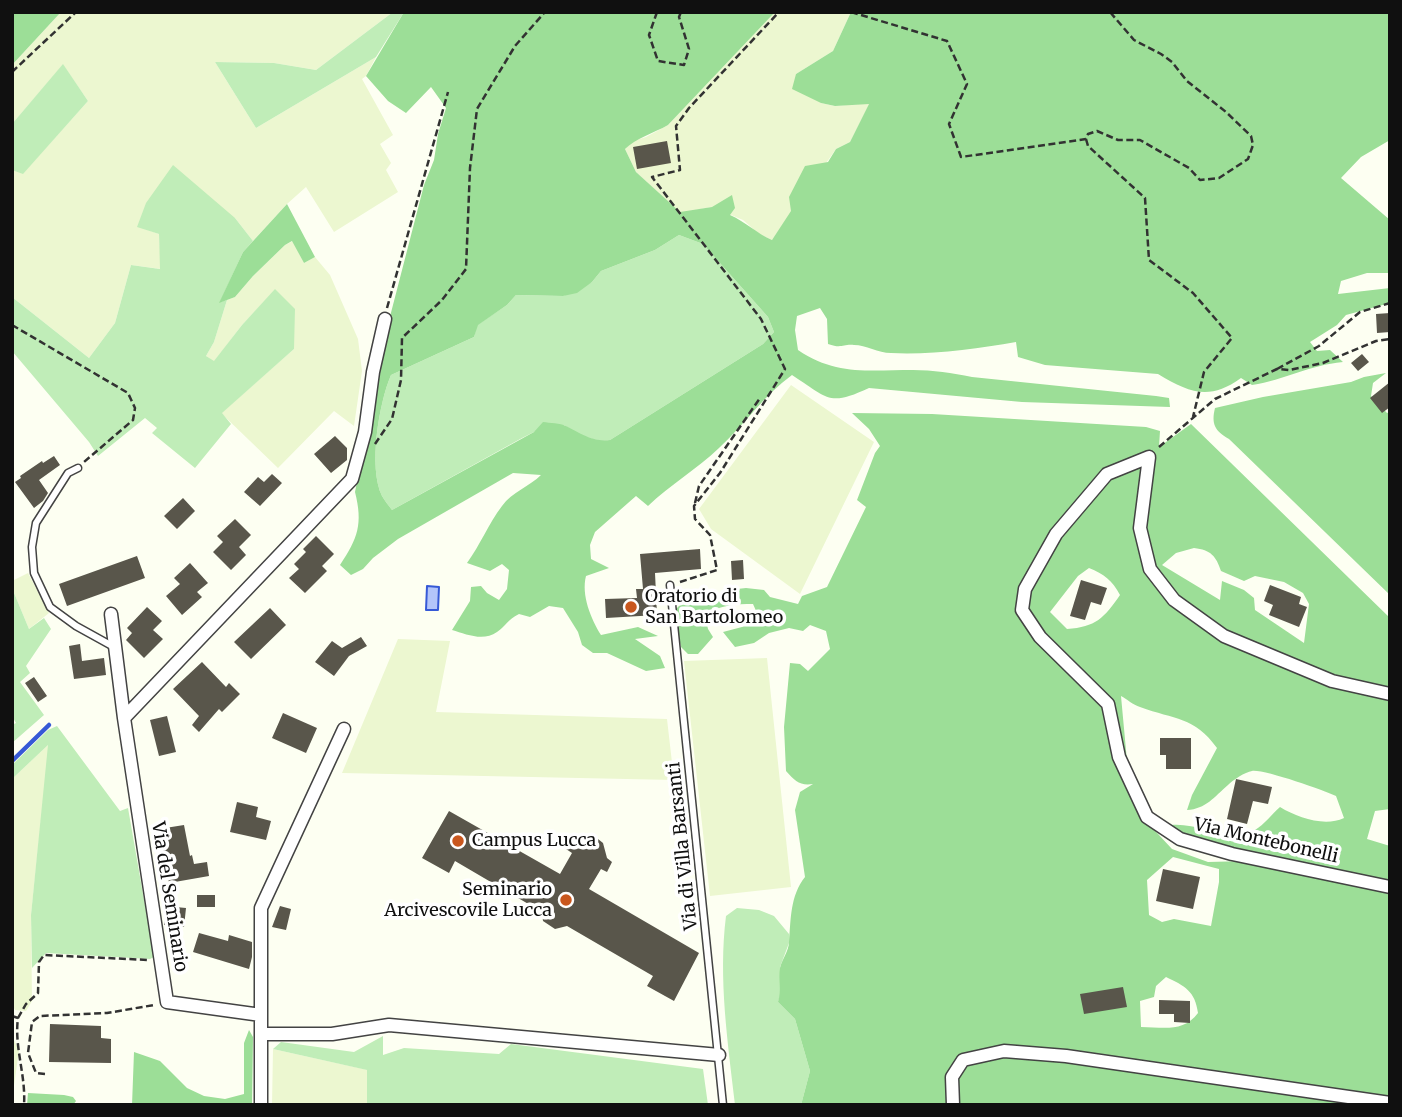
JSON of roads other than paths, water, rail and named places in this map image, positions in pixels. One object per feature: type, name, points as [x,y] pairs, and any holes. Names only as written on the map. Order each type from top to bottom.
[{"type":"street","points":[[124,718],[352,479],[365,432],[373,372],[385,318]]},
{"type":"street","name":"Via Montebonelli","points":[[1390,694],[1332,681],[1224,636],[1174,600],[1150,569],[1140,528],[1149,457],[1107,474],[1056,534],[1025,589],[1022,610],[1040,637],[1108,704],[1119,757],[1147,817],[1181,839],[1219,850],[1390,887]]},
{"type":"street","name":"Via del Seminario","points":[[111,614],[167,1002],[261,1015]]},
{"type":"street","points":[[261,1105],[261,908],[344,729]]},
{"type":"street","points":[[261,1034],[332,1034],[390,1025],[719,1055]]},
{"type":"street","points":[[953,1105],[952,1077],[963,1060],[1004,1051],[1066,1056],[1390,1103]]},
{"type":"lane","points":[[78,468],[68,473],[36,523],[32,547],[34,573],[50,607],[76,626],[115,648]]},
{"type":"lane","name":"Via di Villa Barsanti","points":[[670,584],[723,1105]]},
{"type":"water","points":[[427,586],[439,587],[438,610],[426,610]]},
{"type":"waterway","points":[[12,761],[49,725]]},
{"type":"place","name":"Oratorio di San Bartolomeo","points":[[631,607]]},
{"type":"place","name":"Campus Lucca","points":[[458,841]]},
{"type":"place","name":"Seminario Arcivescovile Lucca","points":[[566,900]]}]
